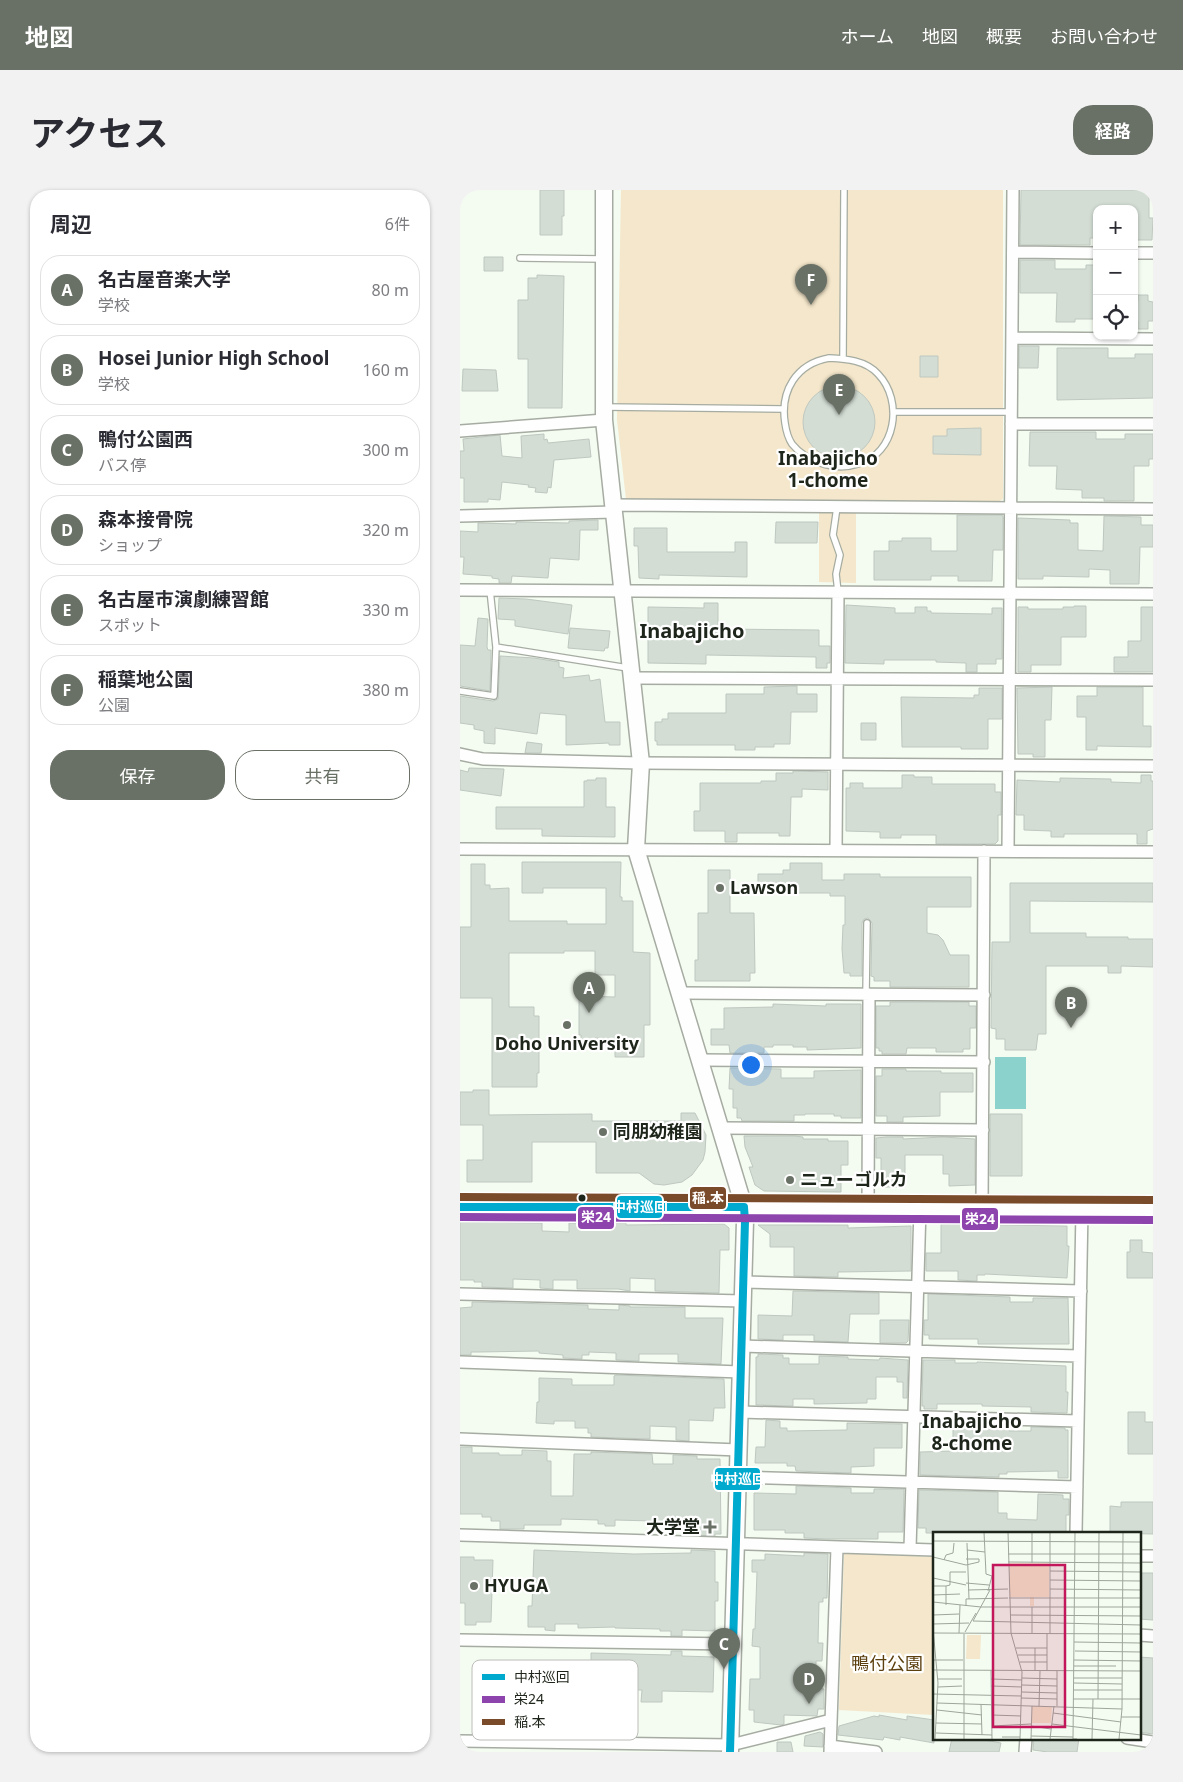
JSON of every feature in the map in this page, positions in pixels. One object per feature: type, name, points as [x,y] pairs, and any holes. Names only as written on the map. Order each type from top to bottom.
[{"type":"street","points":[[604,190],[604,413],[641,763],[636,849],[744,1207],[744,1282],[730,1748]]},
{"type":"street","points":[[1008,851],[1013,190]]},
{"type":"street","points":[[1013,252],[1093,253]]},
{"type":"street","points":[[1138,253],[1153,253]]},
{"type":"street","points":[[1012,338],[1153,339]]},
{"type":"street","points":[[460,430],[604,413]]},
{"type":"street","points":[[1011,424],[1153,424]]},
{"type":"street","points":[[460,516],[614,508],[1153,509]]},
{"type":"street","points":[[460,590],[1153,594]]},
{"type":"street","points":[[836,850],[838,592]]},
{"type":"street","points":[[631,673],[837,679],[1153,680]]},
{"type":"street","points":[[460,754],[483,759],[641,763],[1153,766]]},
{"type":"street","points":[[460,849],[1153,852]]},
{"type":"street","points":[[982,1209],[984,851]]},
{"type":"street","points":[[680,993],[984,995]]},
{"type":"street","points":[[868,994],[868,1208]]},
{"type":"street","points":[[700,1060],[984,1062]]},
{"type":"street","points":[[720,1128],[983,1130]]},
{"type":"street","points":[[460,1207],[1153,1210]]},
{"type":"street","points":[[910,1549],[920,1208]]},
{"type":"street","points":[[1076,1532],[1082,1210]]},
{"type":"street","points":[[744,1282],[1081,1291]]},
{"type":"street","points":[[460,1294],[743,1301]]},
{"type":"street","points":[[742,1346],[1079,1356]]},
{"type":"street","points":[[460,1362],[741,1372]]},
{"type":"street","points":[[740,1412],[1078,1421]]},
{"type":"street","points":[[460,1439],[739,1450]]},
{"type":"street","points":[[738,1478],[1077,1488]]},
{"type":"street","points":[[460,1535],[933,1550]]},
{"type":"street","points":[[837,1547],[830,1749],[876,1752]]},
{"type":"street","points":[[1140,1556],[1153,1556]]},
{"type":"street","points":[[1140,1635],[1153,1636]]},
{"type":"street","points":[[460,1640],[733,1644]]},
{"type":"street","points":[[460,1740],[545,1747],[730,1748],[831,1720]]},
{"type":"street","points":[[1140,1740],[1153,1742]]},
{"type":"lane","points":[[843,359],[844,190]]},
{"type":"lane","points":[[520,258],[605,259]]},
{"type":"lane","points":[[829,358],[856,361],[878,373],[885,383],[895,412],[892,428],[878,454],[868,461],[856,465],[842,466],[828,465],[802,454],[791,443],[783,409],[787,393],[798,373],[808,364],[829,358]]},
{"type":"lane","points":[[604,413],[783,409]]},
{"type":"lane","points":[[895,412],[1012,412]]},
{"type":"lane","points":[[837,507],[833,535],[840,555],[836,574],[838,592]]},
{"type":"lane","points":[[460,691],[494,696],[496,646],[490,590]]},
{"type":"lane","points":[[496,646],[631,673]]},
{"type":"lane","points":[[866,923],[868,994]]},
{"type":"green space","points":[[621,190],[1003,190],[1003,499],[998,502],[856,501],[856,583],[819,582],[819,501],[626,499],[617,420]]},
{"type":"green space","name":"鴨付公園","points":[[844,1553],[933,1557],[933,1715],[839,1710]]},
{"type":"water","points":[[995,1057],[1026,1057],[1026,1109],[995,1109]]},
{"type":"building","points":[[540,190],[564,190],[562,235],[540,235]]},
{"type":"building","points":[[1021,190],[1149,190],[1149,218],[1153,218],[1152,240],[1138,240],[1138,205],[1093,205],[1093,238],[1090,238],[1090,245],[1020,245]]},
{"type":"building","points":[[484,257],[503,257],[503,271],[484,271]]},
{"type":"building","points":[[1020,260],[1055,260],[1055,269],[1086,269],[1086,265],[1093,265],[1093,319],[1075,319],[1075,322],[1056,322],[1057,293],[1020,293]]},
{"type":"building","points":[[537,275],[564,276],[562,408],[528,408],[528,359],[518,359],[518,300],[528,300],[528,278],[537,278]]},
{"type":"building","points":[[1138,295],[1148,295],[1148,301],[1153,302],[1153,321],[1148,321],[1148,329],[1138,329]]},
{"type":"building","points":[[1019,346],[1039,346],[1038,368],[1019,368]]},
{"type":"building","points":[[1057,348],[1108,348],[1108,358],[1135,358],[1135,354],[1153,354],[1153,398],[1057,400]]},
{"type":"building","points":[[920,356],[938,356],[938,377],[920,377]]},
{"type":"building","points":[[463,369],[496,370],[498,391],[462,391]]},
{"type":"building","points":[[846,386],[865,396],[873,408],[875,422],[873,436],[865,448],[853,456],[832,458],[813,448],[805,436],[803,415],[813,396],[825,388]]},
{"type":"building","points":[[981,428],[981,455],[933,454],[933,436],[947,436],[947,429]]},
{"type":"building","points":[[1030,432],[1096,432],[1096,439],[1125,439],[1125,434],[1153,434],[1153,459],[1149,459],[1149,466],[1134,466],[1134,501],[1104,501],[1104,498],[1082,498],[1082,490],[1056,489],[1057,466],[1029,466]]},
{"type":"building","points":[[544,434],[544,440],[547,439],[548,443],[589,439],[591,457],[554,460],[551,488],[548,487],[547,493],[535,492],[536,488],[528,487],[529,485],[502,482],[500,500],[488,499],[488,502],[464,502],[464,478],[460,478],[460,451],[464,451],[463,439],[500,435],[502,456],[522,458],[521,436]]},
{"type":"building","points":[[957,515],[1002,515],[1003,550],[993,550],[992,581],[958,581],[958,576],[931,576],[931,580],[874,580],[874,551],[889,551],[889,541],[902,541],[902,538],[931,538],[931,551],[957,551]]},
{"type":"building","points":[[1104,516],[1141,517],[1141,525],[1153,525],[1153,547],[1140,547],[1139,584],[1110,584],[1110,570],[1089,569],[1089,577],[1043,576],[1043,579],[1018,579],[1018,518],[1070,520],[1070,523],[1078,523],[1078,550],[1103,551]]},
{"type":"building","points":[[598,520],[598,530],[580,530],[579,560],[550,558],[548,578],[512,576],[511,583],[499,583],[499,579],[492,578],[492,576],[463,574],[464,557],[460,557],[460,531],[478,532],[478,523],[569,523],[569,521]]},
{"type":"building","points":[[776,522],[818,522],[817,543],[775,543]]},
{"type":"building","points":[[634,528],[667,528],[667,552],[735,552],[735,542],[747,542],[747,577],[659,575],[659,579],[639,578],[638,546],[634,546]]},
{"type":"building","points":[[499,598],[526,599],[572,605],[568,634],[515,626],[515,620],[498,619]]},
{"type":"building","points":[[704,603],[718,603],[718,629],[819,630],[819,646],[830,646],[830,663],[827,663],[827,668],[816,668],[816,657],[706,655],[706,664],[648,663],[648,607],[704,608]]},
{"type":"building","points":[[846,605],[895,608],[895,613],[915,613],[915,607],[927,607],[927,611],[931,611],[931,613],[992,614],[992,608],[1002,608],[1002,659],[996,659],[996,664],[977,664],[977,672],[966,672],[966,663],[936,662],[936,660],[884,660],[884,664],[845,663]]},
{"type":"building","points":[[1086,606],[1086,637],[1061,637],[1061,665],[1031,665],[1031,672],[1018,672],[1018,607],[1028,607],[1028,609],[1063,609],[1063,607]]},
{"type":"building","points":[[1141,607],[1153,607],[1153,672],[1114,672],[1114,657],[1128,657],[1128,641],[1141,641]]},
{"type":"building","points":[[478,618],[488,619],[487,647],[488,650],[491,650],[490,691],[460,686],[460,645],[475,646]]},
{"type":"building","points":[[570,628],[610,631],[608,648],[605,648],[604,651],[568,648]]},
{"type":"building","points":[[500,656],[559,662],[559,667],[564,668],[563,678],[589,675],[590,681],[600,679],[605,722],[620,722],[620,745],[609,745],[609,743],[566,745],[566,715],[540,713],[537,734],[495,728],[495,744],[484,743],[484,731],[474,729],[474,725],[460,723],[460,696],[493,701],[498,699]]},
{"type":"building","points":[[797,686],[797,694],[817,694],[817,712],[791,712],[790,744],[774,744],[774,747],[755,747],[755,750],[735,750],[735,745],[657,745],[657,741],[655,741],[655,722],[662,722],[662,719],[668,719],[668,713],[726,713],[726,694],[764,694],[764,687]]},
{"type":"building","points":[[1052,687],[1051,720],[1045,720],[1045,757],[1033,757],[1033,754],[1018,754],[1017,688]]},
{"type":"building","points":[[1097,687],[1143,687],[1143,726],[1151,726],[1151,747],[1097,746],[1097,750],[1086,750],[1086,717],[1077,717],[1077,696],[1097,696]]},
{"type":"building","points":[[979,688],[1002,688],[1002,719],[988,719],[988,749],[902,747],[901,697],[974,698],[974,695],[979,695]]},
{"type":"building","points":[[861,723],[876,723],[876,740],[861,740]]},
{"type":"building","points":[[527,742],[542,744],[541,753],[525,753]]},
{"type":"building","points":[[469,768],[504,769],[501,796],[460,790],[460,770],[468,772]]},
{"type":"building","points":[[793,771],[828,772],[828,790],[802,789],[802,797],[791,797],[790,836],[779,836],[779,833],[737,833],[737,842],[725,842],[725,831],[694,831],[694,811],[700,811],[700,783],[761,783],[761,781],[776,781],[776,773],[793,773]]},
{"type":"building","points":[[902,775],[932,777],[932,784],[995,784],[995,792],[1001,792],[1001,815],[998,815],[998,841],[995,844],[936,844],[936,835],[901,835],[901,838],[880,838],[880,832],[846,831],[846,788],[850,788],[850,783],[863,783],[863,788],[902,788]]},
{"type":"building","points":[[1141,775],[1151,775],[1151,781],[1153,781],[1153,829],[1147,831],[1147,844],[1137,844],[1137,834],[1064,834],[1064,837],[1051,837],[1051,831],[1024,830],[1024,815],[1016,815],[1017,780],[1060,782],[1060,778],[1111,779],[1111,782],[1141,783]]},
{"type":"building","points":[[596,778],[606,778],[606,807],[615,807],[615,837],[542,836],[542,829],[496,829],[496,807],[584,807],[584,781],[596,780]]},
{"type":"building","points":[[522,862],[621,862],[620,897],[622,897],[622,901],[633,901],[633,952],[650,953],[650,1025],[644,1025],[644,1057],[615,1057],[615,1039],[595,1038],[595,1045],[581,1045],[581,1035],[579,1035],[579,996],[615,997],[615,975],[595,975],[595,951],[509,953],[509,1007],[534,1007],[534,1016],[539,1016],[539,1073],[537,1073],[537,1087],[492,1087],[492,998],[460,998],[460,927],[471,927],[471,864],[485,864],[485,885],[490,885],[490,889],[509,888],[509,921],[567,921],[567,924],[606,924],[606,888],[543,888],[543,893],[522,893]]},
{"type":"building","points":[[790,863],[822,863],[822,880],[844,880],[844,874],[880,874],[880,877],[971,877],[971,907],[927,907],[927,933],[938,935],[943,940],[950,955],[969,955],[969,987],[890,987],[890,981],[874,981],[874,977],[871,976],[872,923],[868,918],[864,919],[862,923],[862,976],[850,976],[850,973],[844,973],[842,949],[843,925],[845,925],[845,896],[830,896],[830,893],[758,893],[758,874],[783,874],[783,870],[790,870]]},
{"type":"building","points":[[708,870],[730,870],[730,913],[754,913],[755,973],[750,973],[750,981],[695,981],[695,960],[698,960],[698,913],[708,913]]},
{"type":"building","points":[[1010,883],[1153,883],[1153,902],[1030,901],[1030,933],[1086,933],[1086,937],[1153,939],[1153,967],[1121,966],[1121,973],[1108,973],[1108,966],[1046,966],[1046,1034],[1038,1034],[1036,1050],[1005,1050],[1005,1039],[996,1039],[996,1029],[991,1028],[992,942],[1010,942]]},
{"type":"building","points":[[890,1002],[969,1002],[969,1006],[976,1006],[976,1028],[970,1028],[970,1049],[963,1049],[963,1052],[936,1052],[936,1048],[907,1048],[906,1054],[882,1054],[879,1048],[876,1048],[876,1006],[890,1006]]},
{"type":"building","points":[[773,1004],[826,1006],[826,1004],[861,1004],[861,1048],[807,1050],[807,1047],[773,1045],[773,1047],[764,1047],[764,1053],[730,1053],[729,1045],[711,1045],[711,1029],[724,1029],[724,1008],[773,1007]]},
{"type":"building","points":[[730,1068],[781,1069],[781,1078],[814,1078],[814,1071],[861,1070],[861,1118],[841,1118],[841,1116],[834,1116],[834,1114],[805,1114],[794,1115],[794,1121],[742,1121],[741,1118],[737,1118],[737,1108],[733,1108],[733,1089],[729,1089]]},
{"type":"building","points":[[882,1069],[973,1073],[973,1092],[940,1092],[940,1116],[903,1117],[903,1122],[887,1122],[887,1116],[876,1116],[876,1076],[882,1076]]},
{"type":"building","points":[[473,1090],[489,1090],[489,1115],[592,1114],[592,1121],[681,1121],[681,1113],[695,1113],[706,1135],[703,1160],[692,1175],[682,1182],[664,1185],[654,1184],[639,1173],[596,1173],[596,1142],[532,1142],[532,1182],[467,1182],[467,1160],[483,1160],[483,1125],[460,1125],[460,1092],[473,1092]]},
{"type":"building","points":[[990,1114],[1022,1114],[1022,1176],[990,1176]]},
{"type":"building","points":[[744,1136],[794,1136],[803,1137],[803,1139],[848,1141],[848,1165],[841,1165],[841,1192],[764,1191],[755,1185],[749,1167],[753,1167],[745,1147]]},
{"type":"building","points":[[903,1137],[903,1139],[943,1137],[975,1139],[975,1185],[949,1186],[949,1174],[943,1174],[943,1155],[905,1155],[905,1187],[881,1187],[881,1158],[876,1158],[876,1138]]},
{"type":"building","points":[[460,1222],[542,1223],[542,1231],[569,1232],[569,1223],[626,1223],[626,1225],[724,1224],[729,1228],[729,1250],[720,1250],[719,1293],[655,1291],[655,1279],[630,1278],[630,1291],[618,1289],[577,1289],[577,1280],[553,1280],[553,1289],[540,1288],[540,1280],[513,1279],[513,1288],[482,1287],[482,1282],[460,1280]]},
{"type":"building","points":[[941,1224],[1067,1226],[1067,1246],[1069,1246],[1067,1278],[985,1274],[977,1275],[977,1281],[958,1280],[958,1271],[926,1271],[926,1253],[941,1253]]},
{"type":"building","points":[[758,1225],[848,1225],[848,1228],[911,1226],[911,1271],[838,1272],[838,1277],[794,1276],[794,1247],[770,1247],[770,1234]]},
{"type":"building","points":[[1130,1240],[1142,1240],[1142,1252],[1153,1253],[1153,1278],[1127,1278],[1127,1252],[1130,1252]]},
{"type":"building","points":[[793,1291],[879,1293],[879,1314],[850,1314],[848,1342],[814,1341],[814,1335],[783,1335],[783,1340],[758,1339],[758,1315],[792,1316]]},
{"type":"building","points":[[928,1294],[1010,1297],[1010,1302],[1033,1302],[1033,1298],[1068,1298],[1069,1344],[978,1344],[978,1339],[929,1339],[929,1335],[924,1335],[924,1320],[928,1320]]},
{"type":"building","points":[[472,1302],[588,1305],[588,1309],[619,1310],[619,1305],[630,1307],[685,1307],[685,1318],[723,1318],[721,1364],[678,1362],[678,1354],[639,1354],[639,1361],[616,1360],[616,1353],[589,1352],[589,1355],[582,1355],[582,1359],[563,1358],[563,1355],[539,1353],[539,1351],[471,1352],[471,1355],[460,1355],[460,1308],[472,1307]]},
{"type":"building","points":[[880,1320],[909,1320],[908,1341],[906,1343],[880,1343]]},
{"type":"building","points":[[758,1354],[783,1355],[783,1358],[789,1358],[789,1364],[819,1364],[819,1356],[848,1357],[848,1359],[879,1360],[880,1358],[908,1360],[907,1398],[903,1398],[903,1382],[897,1382],[897,1377],[876,1377],[876,1399],[867,1399],[867,1403],[814,1404],[814,1399],[793,1399],[793,1406],[756,1405],[756,1357],[758,1357]]},
{"type":"building","points":[[923,1360],[955,1360],[955,1363],[977,1362],[1066,1366],[1067,1413],[1031,1412],[1031,1407],[982,1406],[982,1404],[937,1404],[937,1409],[924,1409],[924,1406],[922,1406]]},
{"type":"building","points":[[614,1376],[724,1379],[725,1408],[714,1408],[713,1421],[689,1420],[689,1441],[676,1440],[676,1427],[650,1426],[650,1439],[591,1437],[591,1433],[588,1433],[588,1428],[575,1428],[575,1421],[554,1421],[554,1424],[536,1423],[537,1402],[539,1402],[539,1378],[572,1379],[572,1385],[614,1385]]},
{"type":"building","points":[[1128,1412],[1145,1412],[1145,1422],[1153,1422],[1153,1454],[1128,1454]]},
{"type":"building","points":[[766,1420],[780,1421],[780,1428],[787,1428],[787,1431],[847,1430],[847,1423],[902,1424],[902,1448],[874,1448],[874,1466],[851,1467],[851,1473],[796,1471],[795,1466],[787,1466],[787,1463],[755,1463],[756,1447],[765,1447]]},
{"type":"building","points":[[953,1426],[1009,1429],[1009,1431],[1031,1431],[1031,1427],[1065,1428],[1065,1430],[1068,1430],[1068,1478],[1058,1478],[1058,1471],[1007,1472],[1007,1474],[999,1474],[999,1477],[920,1475],[920,1452],[953,1451]]},
{"type":"building","points":[[460,1447],[472,1447],[472,1453],[499,1453],[499,1455],[522,1455],[522,1450],[547,1451],[547,1461],[551,1461],[551,1496],[573,1496],[574,1454],[591,1454],[591,1452],[652,1454],[653,1464],[673,1464],[673,1455],[697,1456],[697,1459],[720,1459],[721,1534],[715,1534],[715,1536],[691,1535],[691,1522],[615,1520],[615,1526],[598,1524],[598,1520],[561,1519],[561,1525],[524,1525],[524,1529],[500,1529],[500,1521],[491,1521],[491,1517],[482,1517],[482,1514],[460,1514]]},
{"type":"building","points":[[796,1486],[851,1488],[851,1493],[874,1493],[874,1489],[904,1489],[903,1532],[878,1532],[878,1539],[829,1539],[804,1538],[804,1533],[785,1533],[785,1530],[754,1530],[754,1493],[796,1494]]},
{"type":"building","points":[[919,1490],[998,1492],[998,1513],[1007,1513],[1007,1519],[1037,1520],[1038,1494],[1063,1495],[1063,1499],[1069,1499],[1069,1515],[1066,1515],[1066,1532],[926,1533],[926,1528],[918,1528]]},
{"type":"building","points":[[1121,1502],[1153,1502],[1153,1534],[1110,1532],[1110,1506],[1121,1507]]},
{"type":"building","points":[[534,1550],[634,1554],[691,1553],[691,1550],[715,1551],[715,1582],[718,1582],[718,1601],[715,1601],[715,1631],[682,1630],[682,1636],[671,1636],[671,1631],[660,1631],[660,1629],[578,1628],[578,1624],[555,1624],[555,1631],[545,1630],[545,1627],[528,1627],[528,1606],[532,1606]]},
{"type":"building","points":[[804,1553],[828,1554],[827,1598],[823,1598],[823,1602],[819,1602],[818,1643],[823,1643],[822,1661],[816,1661],[816,1688],[824,1689],[824,1709],[818,1709],[817,1716],[784,1715],[784,1724],[781,1725],[754,1722],[754,1710],[749,1710],[750,1679],[760,1679],[760,1647],[752,1646],[753,1629],[755,1629],[757,1572],[752,1572],[752,1560],[765,1560],[765,1554],[804,1556]]},
{"type":"building","points":[[460,1557],[474,1557],[474,1560],[493,1560],[491,1622],[476,1622],[476,1625],[465,1625],[465,1603],[460,1603]]},
{"type":"building","points":[[1140,1573],[1153,1573],[1153,1620],[1140,1619]]},
{"type":"building","points":[[671,1651],[682,1651],[682,1656],[714,1657],[713,1692],[662,1691],[662,1702],[641,1702],[642,1690],[638,1690],[638,1660],[591,1660],[591,1653],[671,1655]]},
{"type":"building","points":[[1140,1657],[1153,1658],[1153,1734],[1140,1732]]},
{"type":"building","points":[[879,1715],[907,1720],[907,1716],[933,1720],[934,1743],[900,1737],[900,1740],[884,1737],[883,1740],[838,1735],[839,1726],[874,1716],[879,1717]]},
{"type":"building","points":[[820,1732],[823,1734],[823,1747],[804,1746],[805,1736]]},
{"type":"building","points":[[952,1740],[984,1740],[1001,1743],[999,1752],[949,1752]]},
{"type":"building","points":[[1034,1740],[1079,1740],[1077,1752],[1033,1750]]},
{"type":"building","points":[[777,1742],[791,1742],[793,1752],[777,1752]]},
{"type":"transit line","name":"稲.本","points":[[460,1197],[1153,1200]]},
{"type":"transit line","name":"中村巡回","points":[[460,1207],[744,1207]]},
{"type":"transit line","name":"中村巡回","points":[[730,1752],[744,1207]]},
{"type":"transit line","name":"栄24","points":[[460,1217],[1153,1220]]},
{"type":"place","name":"稲葉地公園","points":[[811,305]]},
{"type":"place","name":"名古屋市演劇練習館","points":[[839,415]]},
{"type":"place","name":"Lawson","points":[[720,888]]},
{"type":"place","name":"名古屋音楽大学","points":[[589,1013]]},
{"type":"place","name":"Doho University","points":[[567,1025]]},
{"type":"place","name":"Hosei Junior High School","points":[[1071,1028]]},
{"type":"place","name":"同朋幼稚園","points":[[603,1132]]},
{"type":"place","name":"ニューゴルカ","points":[[790,1180]]},
{"type":"place","name":"大学堂","points":[[710,1527]]},
{"type":"place","name":"HYUGA","points":[[474,1586]]},
{"type":"place","name":"鴨付公園西","points":[[724,1669]]},
{"type":"place","name":"森本接骨院","points":[[809,1704]]},
{"type":"district","name":"Inabajicho 1-chome","points":[[828,469]]},
{"type":"district","name":"Inabajicho","points":[[692,631]]},
{"type":"district","name":"Inabajicho 8-chome","points":[[972,1432]]}]
